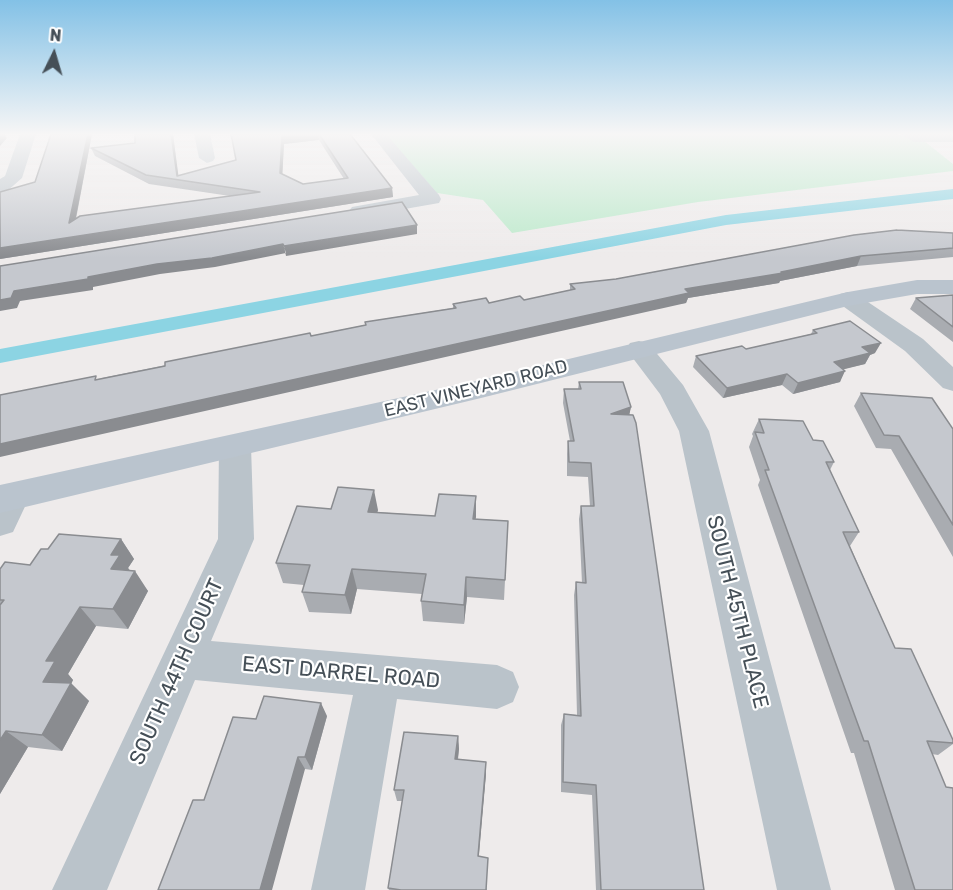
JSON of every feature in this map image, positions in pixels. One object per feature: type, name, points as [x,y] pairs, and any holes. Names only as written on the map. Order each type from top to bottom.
[{"type":"street","points":[[2,188],[14,176]]},
{"type":"street","points":[[338,214],[432,199],[413,176]]},
{"type":"street","name":"EAST VINEYARD ROAD","points":[[4,506],[235,446],[481,389],[848,299],[917,287],[953,287]]},
{"type":"street","points":[[848,299],[914,345],[953,382]]},
{"type":"street","name":"SOUTH 45TH PLACE","points":[[639,349],[673,391],[694,431],[804,890]]},
{"type":"street","name":"SOUTH 44TH COURT","points":[[79,890],[185,659],[236,539],[235,446]]},
{"type":"street","name":"EAST DARREL ROAD","points":[[185,659],[496,687]]},
{"type":"street","points":[[339,890],[379,676]]},
{"type":"green space","points":[[422,176],[916,176],[698,202],[512,233],[483,200],[437,193]]},
{"type":"building","points":[[37,176],[79,176],[69,223],[80,216],[260,192],[150,176],[285,176],[303,184],[348,178],[346,176],[382,176],[392,188],[0,248],[0,192],[35,182]]},
{"type":"building","points":[[402,202],[417,225],[284,246],[283,244],[212,258],[157,264],[88,277],[88,279],[14,291],[11,298],[0,300],[0,266]]},
{"type":"building","points":[[897,230],[953,233],[953,248],[861,256],[781,272],[783,273],[685,289],[689,293],[0,444],[0,395],[96,376],[95,380],[165,366],[165,362],[310,333],[311,336],[366,325],[365,322],[456,308],[453,304],[486,298],[489,303],[520,296],[524,300],[575,289],[570,284],[616,279],[854,235]]},
{"type":"building","points":[[953,295],[953,327],[916,298]]},
{"type":"building","points":[[850,321],[881,343],[862,347],[870,353],[834,362],[845,371],[798,383],[787,374],[727,388],[696,356],[742,346],[746,349],[817,333],[813,330]]},
{"type":"building","points":[[579,382],[623,382],[631,407],[611,414],[633,415],[636,423],[704,890],[601,890],[596,785],[563,782],[564,714],[581,716],[576,582],[586,583],[581,506],[594,506],[591,463],[569,462],[568,441],[574,441],[564,389],[581,389]]},
{"type":"building","points":[[861,393],[932,398],[953,429],[953,525],[899,436],[884,435]]},
{"type":"building","points":[[759,419],[803,421],[813,440],[823,441],[834,462],[826,462],[859,532],[843,532],[895,648],[911,649],[953,740],[953,743],[927,741],[946,787],[953,788],[953,890],[915,890],[868,741],[864,741],[765,470],[769,470],[755,432],[764,433]]},
{"type":"building","points":[[338,487],[374,490],[368,512],[435,516],[439,494],[476,496],[473,519],[508,521],[505,580],[466,577],[464,605],[421,601],[426,574],[352,569],[345,595],[302,592],[310,565],[276,563],[297,506],[331,509]]},
{"type":"building","points":[[59,534],[121,539],[111,555],[120,555],[111,569],[135,571],[113,609],[80,607],[46,661],[55,661],[43,682],[71,683],[42,735],[6,731],[0,740],[0,605],[4,600],[0,600],[0,569],[5,562],[30,565],[41,549],[48,549]]},
{"type":"building","points":[[264,696],[321,703],[305,757],[298,757],[260,890],[158,890],[193,800],[204,800],[233,717],[256,719]]},
{"type":"building","points":[[404,732],[458,736],[455,759],[486,762],[478,856],[488,858],[486,890],[388,888],[404,790],[394,790]]},
{"type":"waterway","points":[[0,356],[203,320],[726,220],[953,194]]}]
